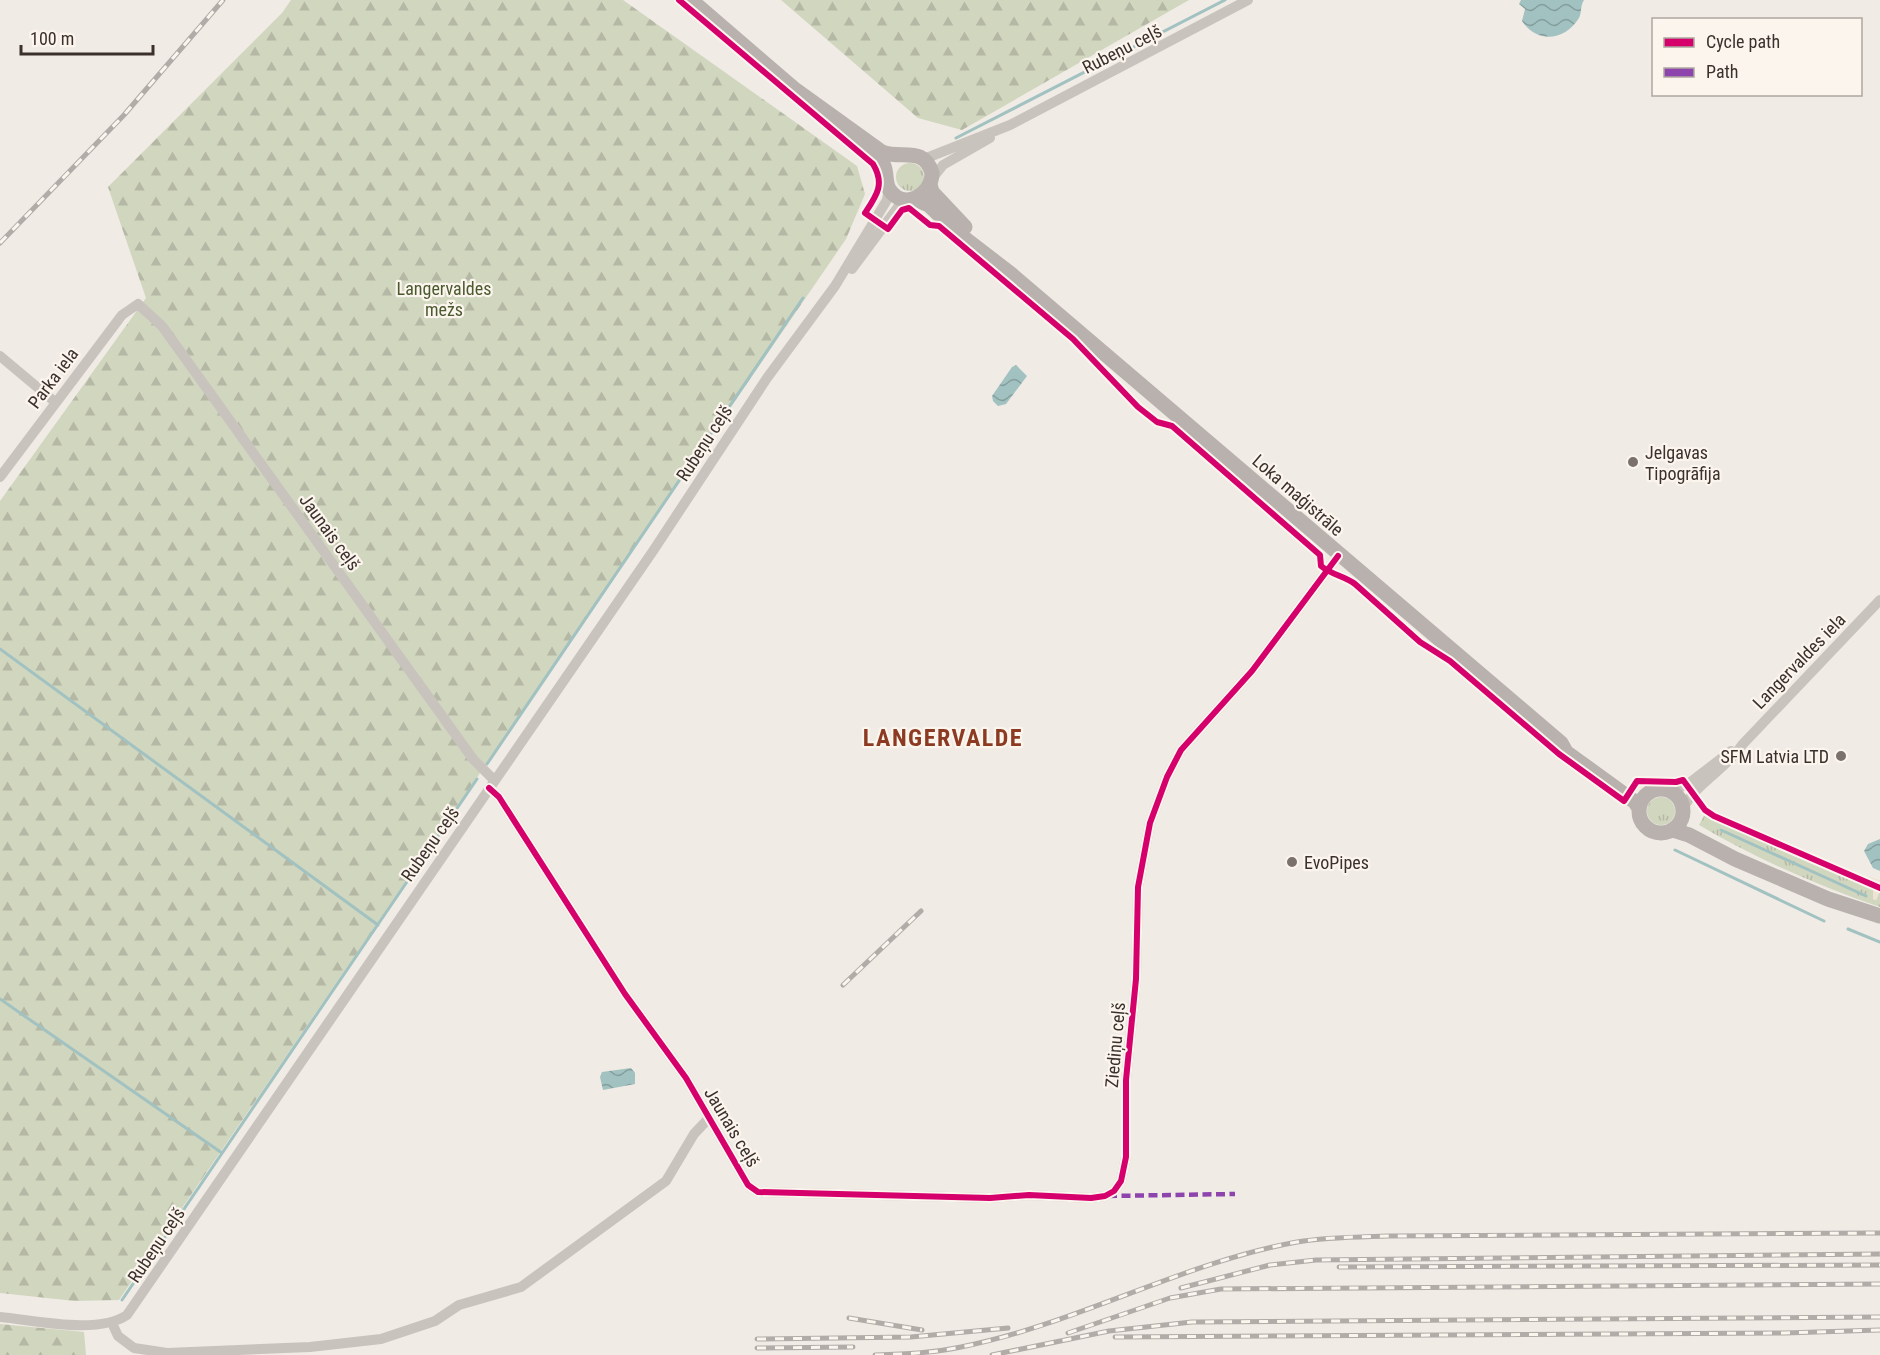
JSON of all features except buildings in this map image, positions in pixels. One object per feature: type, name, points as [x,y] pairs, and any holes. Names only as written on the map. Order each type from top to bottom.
[{"type":"main road","points":[[691,0],[828,120],[877,159],[886,172],[889,189]]},
{"type":"main road","points":[[796,90],[882,152],[898,156],[914,154],[924,159]]},
{"type":"main road","points":[[886,172],[888,165],[898,156]]},
{"type":"main road","name":"Loka maģistrāle","points":[[924,159],[930,168],[932,192],[1011,274]]},
{"type":"main road","points":[[910,199],[925,193],[931,181]]},
{"type":"main road","name":"Loka maģistrāle","points":[[889,189],[929,205],[959,234],[1011,274],[1338,556],[1561,743],[1632,788],[1648,793],[1660,789],[1672,791],[1695,826],[1735,852],[1741,859]]},
{"type":"main road","name":"Loka maģistrāle","points":[[1561,743],[1566,752],[1635,802],[1639,808],[1640,819],[1646,828],[1659,833],[1672,830],[1828,898],[1880,916]]},
{"type":"main road","points":[[1639,808],[1648,793]]},
{"type":"main road","points":[[1672,830],[1683,811]]},
{"type":"street","name":"Rubeņu ceļš","points":[[924,159],[1010,125],[1248,0]]},
{"type":"street","name":"Rubeņu ceļš","points":[[931,181],[943,165],[1003,132],[1010,125]]},
{"type":"street","name":"Rubeņu ceļš","points":[[112,1323],[127,1315],[137,1303],[641,569],[773,370],[835,286],[887,200],[889,189]]},
{"type":"street","name":"Rubeņu ceļš","points":[[835,286],[846,278],[910,199]]},
{"type":"street","name":"Jaunais ceļš","points":[[138,304],[162,326],[492,784],[625,994],[686,1078],[748,1185],[758,1192],[990,1198],[1029,1195],[1091,1198],[1105,1196]]},
{"type":"street","name":"Parka iela","points":[[0,477],[122,315],[138,304]]},
{"type":"street","points":[[0,356],[55,402]]},
{"type":"street","name":"Ziediņu ceļš","points":[[1105,1196],[1114,1191],[1121,1182],[1126,1156],[1126,1080],[1136,979],[1138,887],[1150,823],[1167,777],[1182,750],[1252,671],[1338,556]]},
{"type":"street","name":"Langervaldes iela","points":[[1683,811],[1693,793],[1726,764],[1880,600]]},
{"type":"street","name":"Langervaldes iela","points":[[1672,791],[1688,784],[1742,745]]},
{"type":"street","points":[[0,1317],[71,1324],[112,1323],[118,1336],[134,1348],[167,1353],[310,1347],[381,1339],[435,1321],[459,1305],[522,1287],[666,1181],[694,1134],[709,1118]]},
{"type":"green space","name":"Langervaldes mežs","points":[[291,0],[623,0],[857,166],[865,194],[846,239],[119,1300],[75,1301],[0,1293],[0,501],[146,298],[108,187],[282,13]]},
{"type":"green space","points":[[781,0],[1189,0],[962,130],[918,118]]},
{"type":"green space","points":[[910,163],[920,167],[924,177],[920,187],[910,191],[900,187],[896,177],[900,167]]},
{"type":"green space","points":[[1661,797],[1671,801],[1675,811],[1671,821],[1661,825],[1651,821],[1647,811],[1651,801]]},
{"type":"green space","points":[[1709,815],[1873,889],[1873,899],[1876,900],[1880,891],[1880,907],[1787,870],[1699,825],[1704,816]]},
{"type":"green space","points":[[0,1324],[84,1332],[86,1355],[0,1355]]},
{"type":"shaded area","points":[[1869,877],[1880,880],[1880,891],[1876,900],[1873,899],[1873,889],[1868,886]]},
{"type":"water","points":[[1521,0],[1584,0],[1579,18],[1573,26],[1551,37],[1535,33],[1522,21],[1525,9],[1519,4]]},
{"type":"water","points":[[1016,365],[1027,376],[1006,404],[998,406],[992,396],[1012,367]]},
{"type":"water","points":[[1880,839],[1880,871],[1873,868],[1864,851],[1868,844]]},
{"type":"water","points":[[631,1068],[635,1073],[635,1084],[603,1090],[600,1077],[602,1072]]},
{"type":"waterway","points":[[956,138],[1225,0]]},
{"type":"waterway","points":[[487,764],[803,298]]},
{"type":"waterway","points":[[0,649],[378,925]]},
{"type":"waterway","points":[[122,1300],[477,779]]},
{"type":"waterway","points":[[1721,830],[1866,896]]},
{"type":"waterway","points":[[1675,850],[1824,921]]},
{"type":"waterway","points":[[1848,929],[1880,942]]},
{"type":"waterway","points":[[0,999],[222,1153]]},
{"type":"railway","points":[[0,243],[124,115],[223,0]]},
{"type":"railway","points":[[843,985],[921,911]]},
{"type":"railway","points":[[875,1355],[940,1351],[1004,1337],[1212,1264],[1308,1240],[1388,1236],[1880,1233]]},
{"type":"railway","points":[[1181,1288],[1270,1265],[1316,1260],[1880,1254]]},
{"type":"railway","points":[[1339,1267],[1880,1265]]},
{"type":"railway","points":[[1068,1333],[1170,1298],[1221,1289],[1880,1284]]},
{"type":"railway","points":[[992,1355],[1109,1331],[1192,1322],[1880,1317]]},
{"type":"railway","points":[[849,1318],[922,1330]]},
{"type":"railway","points":[[757,1339],[911,1337],[1008,1328]]},
{"type":"railway","points":[[1115,1337],[1785,1333],[1880,1330]]},
{"type":"railway","points":[[757,1348],[853,1347]]},
{"type":"marked path","points":[[1108,1196],[1235,1194]]},
{"type":"cycle path","points":[[679,0],[873,164],[877,171],[879,184],[873,201],[865,213],[888,229],[902,210],[909,208],[930,225],[939,226],[1073,339],[1138,407],[1157,422],[1172,426],[1320,555],[1321,566],[1355,584],[1420,642],[1450,661],[1559,754],[1624,801],[1637,781],[1676,782],[1683,780],[1705,810],[1714,816],[1880,888]]},
{"type":"cycle path","points":[[489,788],[499,797],[625,994],[686,1078],[748,1185],[758,1192],[990,1198],[1029,1195],[1091,1198],[1105,1196],[1114,1191],[1121,1181],[1126,1157],[1126,1080],[1136,979],[1138,887],[1150,823],[1167,777],[1181,750],[1252,671],[1338,556]]},
{"type":"place","name":"Jelgavas Tipogrāfija","points":[[1633,462]]},
{"type":"place","name":"SFM Latvia LTD","points":[[1841,756]]},
{"type":"place","name":"EvoPipes","points":[[1292,862]]},
{"type":"district","name":"LANGERVALDE","points":[[943,738]]}]
